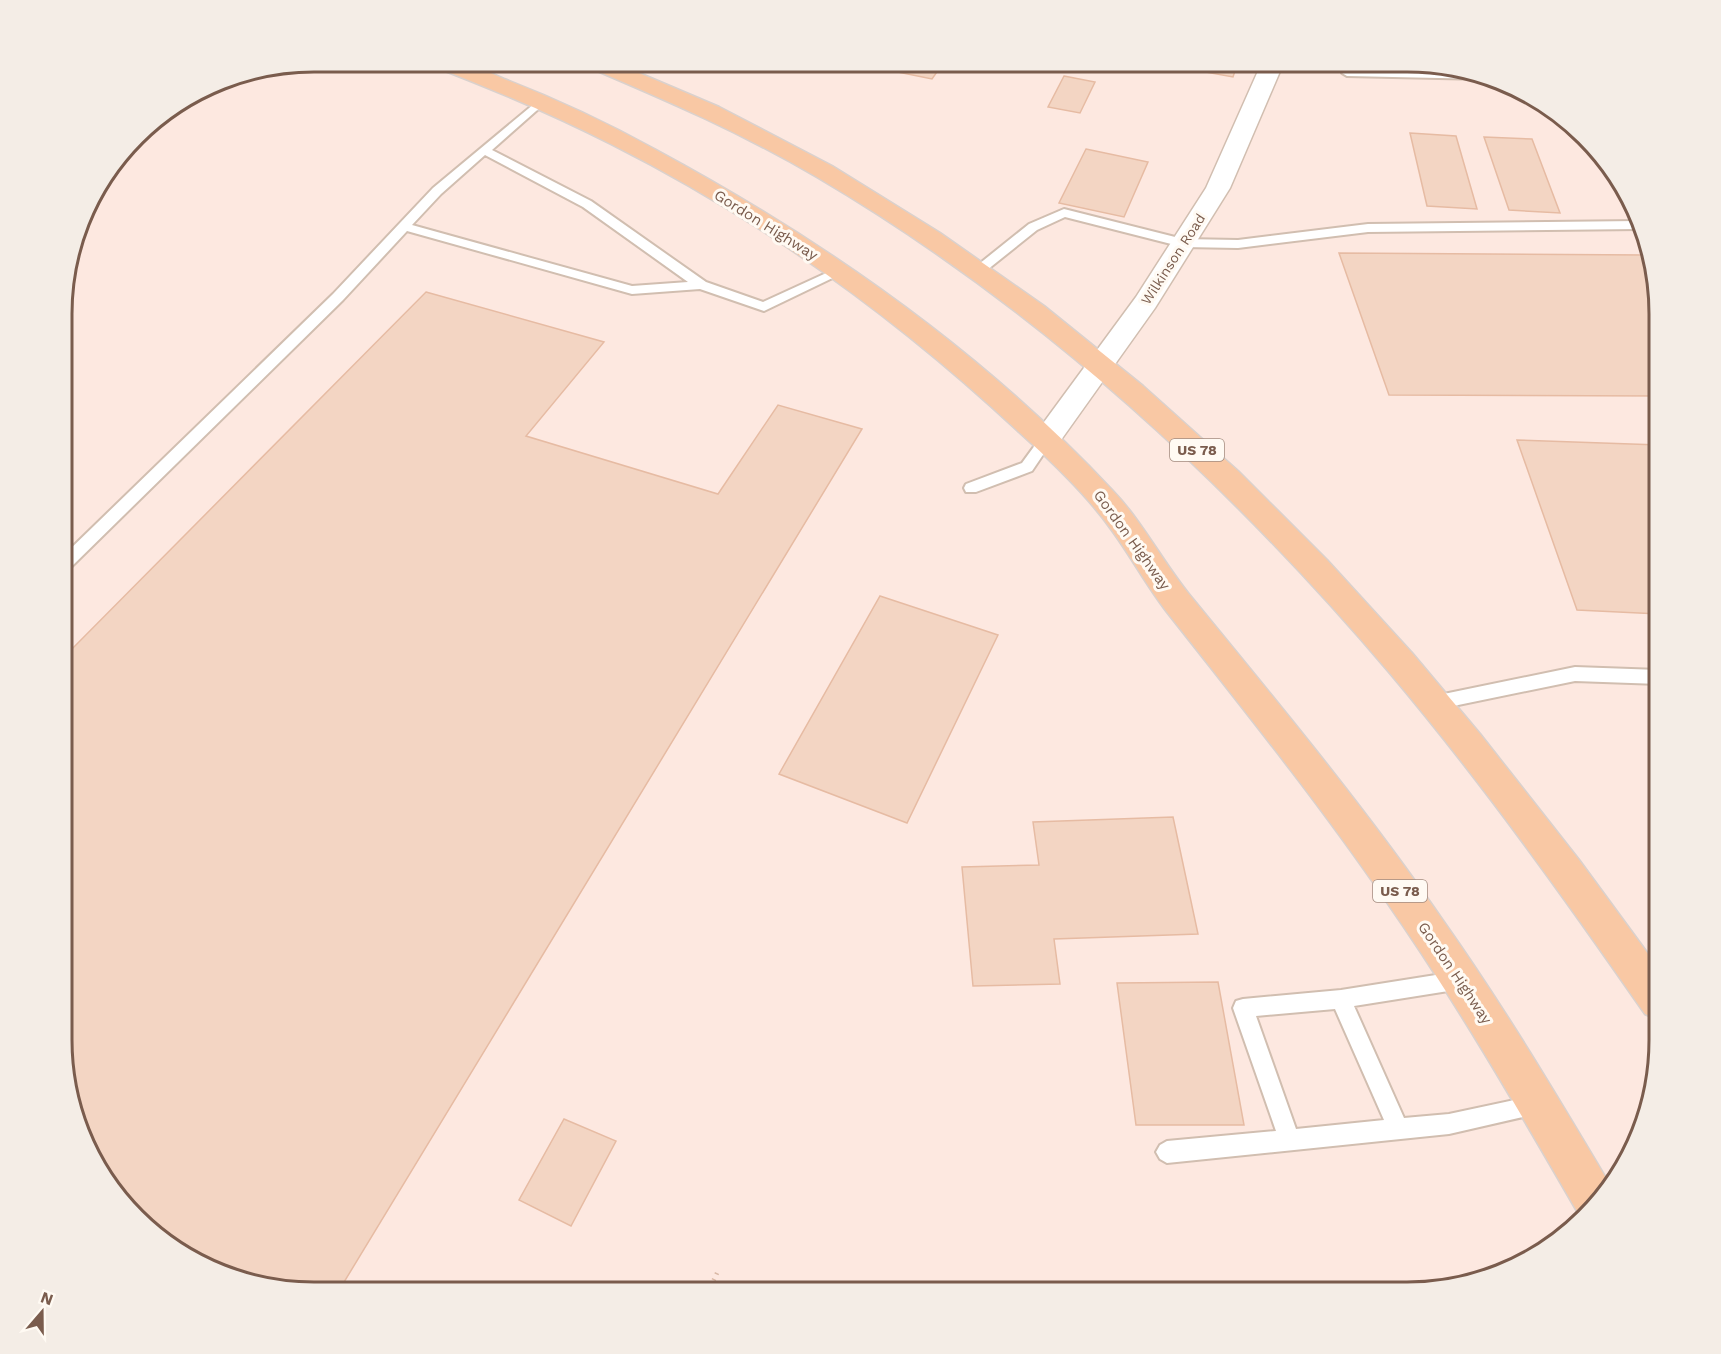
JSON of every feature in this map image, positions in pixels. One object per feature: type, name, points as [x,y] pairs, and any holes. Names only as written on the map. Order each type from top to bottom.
[{"type":"highway","name":"Gordon Highway","points":[[467,72],[603,130],[749,213],[839,272],[973,375],[1046,440],[1105,499],[1174,597],[1262,704],[1352,822],[1461,980],[1592,1196]]},
{"type":"highway","name":"US 78","points":[[620,72],[678,96],[750,132],[824,172],[903,220],[978,271],[1101,366],[1228,478],[1306,558],[1434,703],[1495,777],[1649,987]]},
{"type":"street","name":"Wilkinson Road","points":[[1046,440],[1101,366],[1218,188],[1269,72]]},
{"type":"lane","points":[[1347,72],[1445,75]]},
{"type":"lane","points":[[72,557],[338,297],[437,191],[540,102]]},
{"type":"lane","points":[[484,150],[587,204],[701,285],[764,307],[839,272]]},
{"type":"lane","points":[[978,271],[1033,227],[1064,213],[1183,243],[1238,244],[1368,228],[1632,225]]},
{"type":"lane","points":[[404,226],[632,290],[701,285]]},
{"type":"lane","points":[[971,488],[1027,467],[1046,440]]},
{"type":"lane","points":[[1434,703],[1575,674],[1649,677]]},
{"type":"lane","points":[[1290,1140],[1243,1008],[1341,999],[1461,980]]},
{"type":"lane","points":[[1341,999],[1399,1130]]},
{"type":"lane","points":[[1167,1152],[1449,1124],[1538,1105]]},
{"type":"path","points":[[713,1282],[718,1271]]},
{"type":"shaded area","points":[[314,72],[1407,72],[1439,74],[1470,80],[1500,90],[1528,104],[1567,132],[1589,154],[1617,193],[1631,221],[1641,251],[1647,282],[1649,314],[1649,1040],[1647,1072],[1641,1103],[1631,1133],[1617,1161],[1589,1200],[1567,1222],[1528,1250],[1500,1264],[1470,1274],[1439,1280],[1407,1282],[314,1282],[282,1280],[251,1274],[221,1264],[193,1250],[167,1232],[133,1201],[77,1088],[74,1072],[72,1040],[72,314],[74,282],[80,251],[90,221],[104,193],[132,154],[154,132],[193,104],[221,90],[251,80],[282,74]]},
{"type":"building","points":[[898,72],[937,72],[932,79]]},
{"type":"building","points":[[1205,72],[1235,72],[1233,77]]},
{"type":"building","points":[[1064,76],[1095,82],[1080,113],[1048,107]]},
{"type":"building","points":[[1410,133],[1456,136],[1477,209],[1427,206]]},
{"type":"building","points":[[1484,137],[1532,139],[1560,213],[1509,210]]},
{"type":"building","points":[[1086,149],[1148,162],[1124,217],[1059,203]]},
{"type":"building","points":[[1339,253],[1642,255],[1647,282],[1649,314],[1649,396],[1389,395]]},
{"type":"building","points":[[426,292],[604,342],[526,436],[718,494],[778,405],[862,429],[344,1282],[282,1280],[251,1274],[221,1264],[193,1250],[154,1222],[132,1200],[104,1161],[90,1133],[80,1103],[74,1072],[72,1040],[72,649]]},
{"type":"building","points":[[1517,440],[1649,445],[1649,614],[1577,610]]},
{"type":"building","points":[[880,596],[998,635],[907,823],[779,774]]},
{"type":"building","points":[[1173,817],[1198,934],[1054,939],[1060,984],[973,986],[962,867],[1039,865],[1033,822]]},
{"type":"building","points":[[1218,982],[1244,1125],[1136,1125],[1117,983]]},
{"type":"building","points":[[564,1119],[616,1141],[571,1226],[519,1200]]}]
